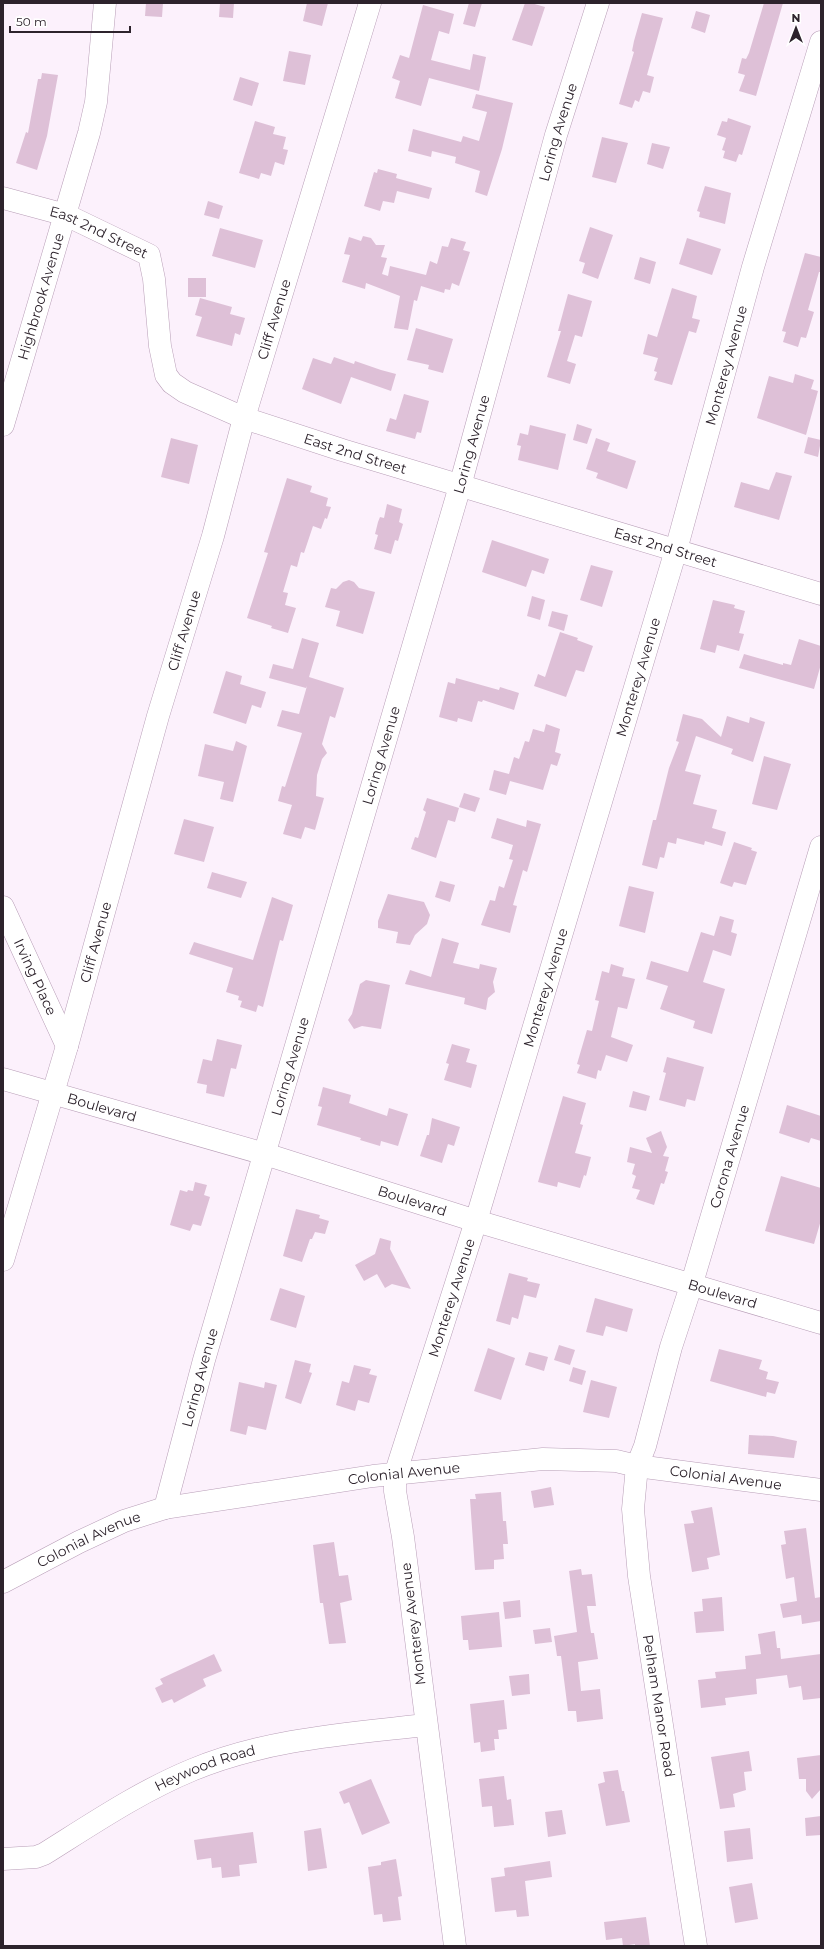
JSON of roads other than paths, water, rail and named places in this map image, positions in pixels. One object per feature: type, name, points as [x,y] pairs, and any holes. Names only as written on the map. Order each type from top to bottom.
[{"type":"street","name":"Highbrook Avenue","points":[[3,425],[66,215],[96,102],[105,3]]},
{"type":"street","name":"Cliff Avenue","points":[[3,1260],[67,1046],[158,716],[213,536],[244,418],[370,3]]},
{"type":"street","name":"Loring Avenue","points":[[165,1508],[204,1360],[460,486],[556,135],[598,3]]},
{"type":"street","name":"Monterey Avenue","points":[[454,1946],[425,1725],[403,1537],[395,1491],[395,1475],[476,1221],[676,550],[753,267],[821,42]]},
{"type":"street","name":"East 2nd Street","points":[[3,198],[66,215],[149,256],[154,279],[160,346],[166,375],[172,383],[185,392],[244,418],[342,450],[821,594]]},
{"type":"street","name":"Corona Avenue","points":[[637,1466],[645,1446],[671,1347],[692,1283],[821,847]]},
{"type":"street","name":"Irving Place","points":[[3,907],[67,1046]]},
{"type":"street","name":"Boulevard","points":[[3,1079],[265,1154],[476,1221],[692,1283],[821,1323]]},
{"type":"street","name":"Colonial Avenue","points":[[3,1582],[79,1542],[124,1521],[165,1508],[261,1492],[373,1476],[543,1459],[616,1461],[637,1466],[821,1490]]},
{"type":"street","name":"Pelham Manor Road","points":[[637,1466],[633,1509],[639,1576],[696,1946]]},
{"type":"street","name":"Heywood Road","points":[[3,1859],[36,1857],[44,1854],[137,1796],[192,1770],[238,1754],[309,1738],[425,1725]]}]
